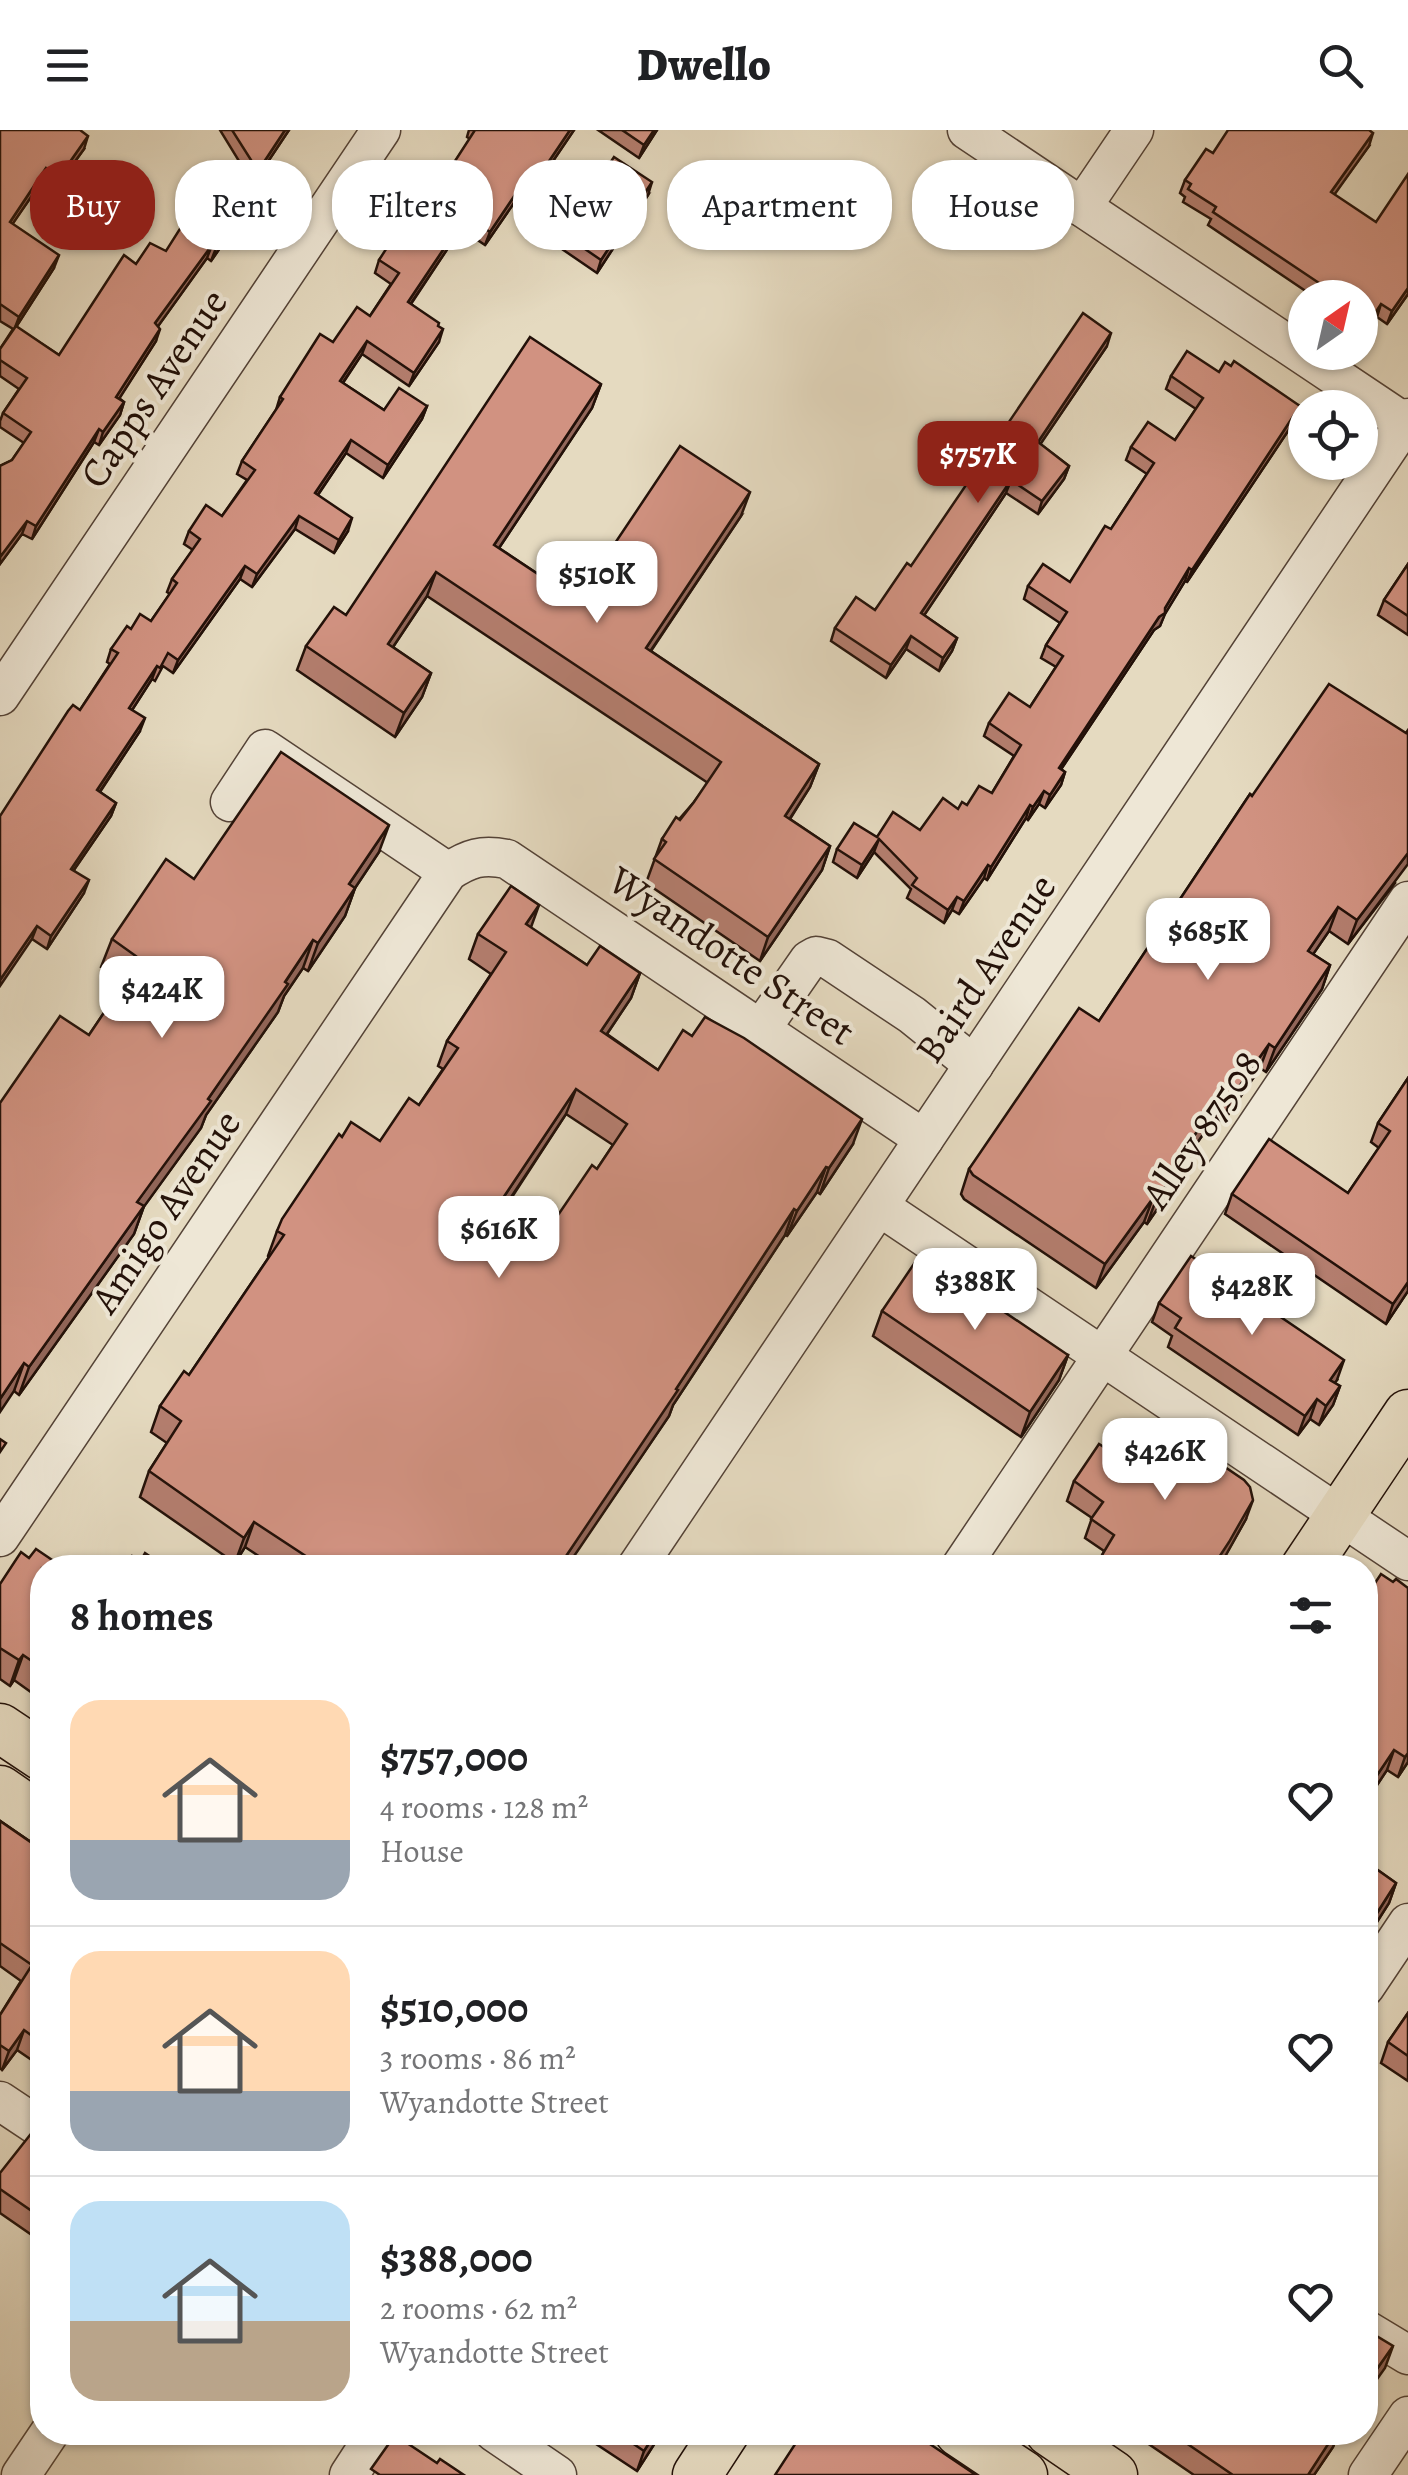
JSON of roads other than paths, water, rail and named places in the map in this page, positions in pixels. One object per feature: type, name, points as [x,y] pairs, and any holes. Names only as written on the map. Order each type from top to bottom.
[{"type":"main road","points":[[1314,1555],[1408,1414]]},
{"type":"main road","points":[[0,1728],[30,1748]]},
{"type":"main road","points":[[0,1790],[30,1811]]},
{"type":"main road","points":[[696,2475],[716,2445]]},
{"type":"main road","points":[[978,2445],[1022,2475]]},
{"type":"main road","points":[[1069,2445],[1113,2475]]},
{"type":"street","name":"Capps Avenue","points":[[0,696],[381,130]]},
{"type":"street","points":[[968,130],[1407,422]]},
{"type":"street","points":[[1082,207],[1134,130]]},
{"type":"street","name":"Baird Avenue","points":[[645,1555],[1407,422]]},
{"type":"street","points":[[230,802],[265,749],[448,872]]},
{"type":"street","name":"Wyandotte Street","points":[[448,872],[466,859],[487,854],[508,858],[924,1139]]},
{"type":"street","name":"Amigo Avenue","points":[[0,1536],[448,872]]},
{"type":"street","name":"Alley 87508","points":[[969,1555],[1408,901]]},
{"type":"street","points":[[761,1029],[809,960],[816,956],[828,959],[912,1015],[974,1065]]},
{"type":"street","points":[[880,1207],[1408,1562]]},
{"type":"street","points":[[1378,1967],[1408,1923]]},
{"type":"street","points":[[0,2101],[30,2121]]},
{"type":"street","points":[[1378,2337],[1408,2355]]},
{"type":"street","points":[[1368,2475],[1408,2416]]},
{"type":"street","points":[[21,2475],[41,2445]]},
{"type":"street","points":[[349,2475],[369,2445]]},
{"type":"street","points":[[513,2445],[557,2475]]}]
